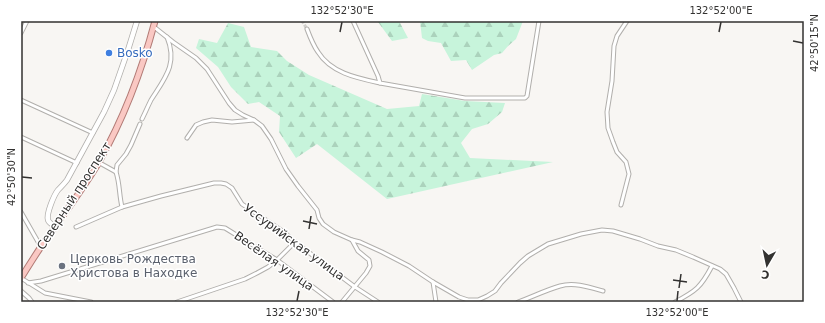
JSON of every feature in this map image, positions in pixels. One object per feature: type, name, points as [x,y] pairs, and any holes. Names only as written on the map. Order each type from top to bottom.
[{"type":"main road","name":"Северный проспект","points":[[21,278],[55,226],[77,196],[110,141],[126,106],[145,57],[154,24]]},
{"type":"street","points":[[21,34],[27,21]]},
{"type":"street","points":[[55,226],[48,220],[50,208],[58,190],[67,180],[104,112],[114,90],[137,21]]},
{"type":"street","points":[[354,21],[380,83]]},
{"type":"street","points":[[307,29],[318,52],[329,64],[343,73],[358,78],[465,98],[525,98],[527,96],[539,21]]},
{"type":"street","points":[[621,205],[630,174],[626,162],[617,152],[613,142],[608,128],[607,112],[612,81],[614,46],[617,36],[627,21]]},
{"type":"street","points":[[154,24],[166,37],[196,58],[207,69],[235,110],[262,126],[286,169],[317,210],[319,218],[323,224],[334,232],[360,242],[409,266],[459,297],[468,300],[480,301],[495,291],[520,263],[548,244],[581,234],[602,230],[622,233],[658,246],[676,250],[720,269],[726,274],[741,302]]},
{"type":"street","points":[[142,119],[150,101],[166,78],[170,69],[170,46],[166,37]]},
{"type":"street","points":[[21,100],[93,133]]},
{"type":"street","points":[[187,138],[196,125],[203,122],[212,120],[237,122],[254,120]]},
{"type":"street","points":[[76,227],[122,207],[119,180],[116,172],[117,165],[126,154],[140,124]]},
{"type":"street","points":[[21,137],[77,163]]},
{"type":"street","points":[[98,162],[116,172]]},
{"type":"street","name":"Уссурийская улица","points":[[122,207],[221,182],[232,188],[242,204],[284,232],[355,287],[378,302]]},
{"type":"street","points":[[21,212],[41,247]]},
{"type":"street","name":"Весёлая улица","points":[[28,283],[41,281],[217,227],[225,228],[277,260],[333,302]]},
{"type":"street","points":[[342,302],[370,266],[369,260],[356,248],[352,240]]},
{"type":"street","points":[[177,302],[245,279],[263,270],[277,260],[295,242]]},
{"type":"street","points":[[675,302],[697,290],[712,266]]},
{"type":"street","points":[[21,278],[45,293],[91,302]]},
{"type":"street","points":[[433,282],[436,302]]},
{"type":"street","points":[[518,302],[560,286],[586,286],[603,291]]},
{"type":"street","points":[[21,291],[32,302]]},
{"type":"green space","points":[[373,21],[399,21],[408,38],[392,41],[378,22]]},
{"type":"green space","points":[[420,21],[523,21],[516,39],[502,53],[494,55],[472,70],[466,60],[451,61],[441,43],[428,41],[422,38]]},
{"type":"green space","points":[[228,23],[244,27],[251,47],[277,51],[287,61],[309,75],[387,109],[419,106],[422,94],[465,101],[505,103],[502,112],[488,124],[472,129],[461,143],[470,158],[553,162],[387,199],[317,144],[296,158],[279,132],[280,116],[259,102],[248,104],[231,87],[218,67],[196,48],[199,39],[217,43]]},
{"type":"tunnel","points":[[302,21],[307,29]]},
{"type":"place","name":"Bosko","points":[[109,53]]},
{"type":"place","name":"Церковь Рождества Христова в Находке","points":[[62,266]]}]
